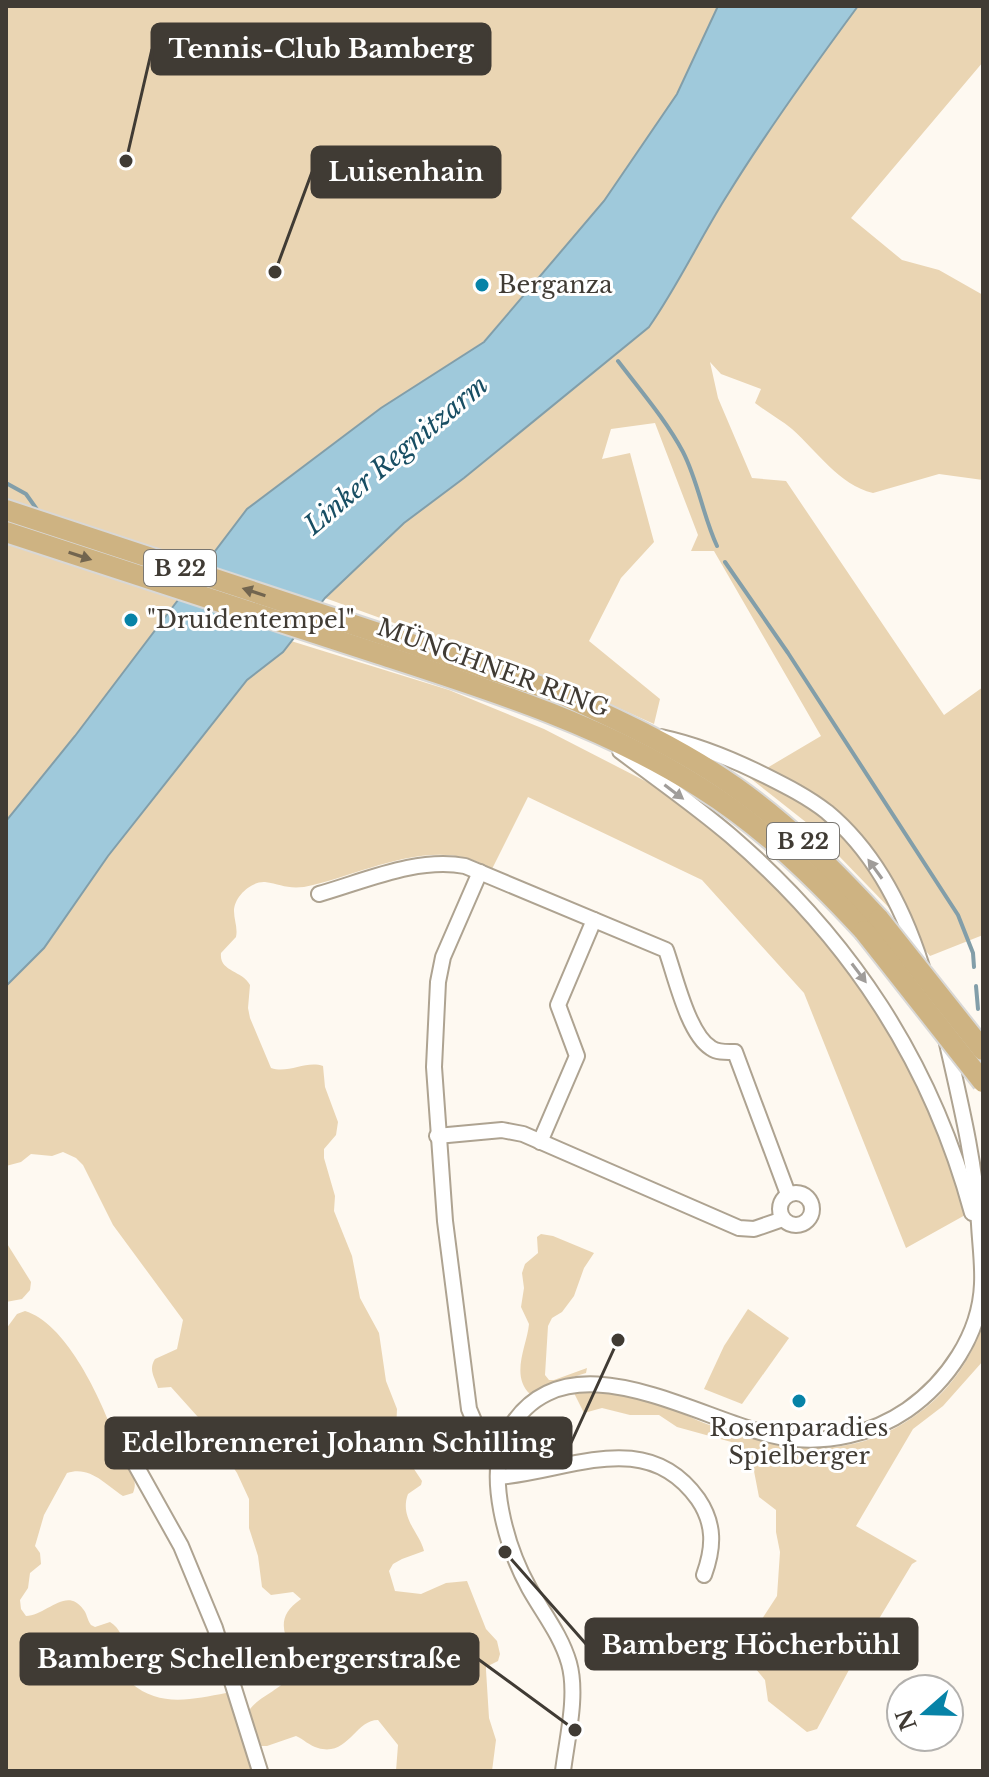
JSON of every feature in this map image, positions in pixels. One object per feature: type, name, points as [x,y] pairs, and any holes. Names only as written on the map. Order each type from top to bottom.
[{"type":"main road","name":"MÜNCHNER RING","points":[[6,510],[348,634],[590,728],[659,763],[740,815],[872,925],[983,1050]]},
{"type":"main road","name":"MÜNCHNER RING","points":[[6,532],[348,634],[557,692],[645,733],[716,774],[756,803],[838,874],[983,1082]]},
{"type":"street","points":[[590,728],[729,835],[811,913],[884,1008],[919,1072],[948,1137],[980,1241]]},
{"type":"street","points":[[563,1771],[571,1695],[570,1666],[563,1645],[511,1548],[499,1497],[500,1451],[518,1417],[536,1400],[579,1386],[618,1387],[652,1394],[755,1431],[787,1438],[835,1438],[882,1425],[921,1401],[960,1355],[983,1287],[977,1189],[967,1126],[946,1037],[915,944],[886,883],[859,846],[829,814],[803,795],[732,758],[692,743],[645,733]]},
{"type":"street","points":[[319,894],[444,862],[480,872],[666,950],[693,1025],[711,1049],[735,1052],[788,1194]]},
{"type":"street","points":[[480,872],[443,957],[438,982],[434,1067],[445,1221],[469,1409],[480,1435],[500,1451]]},
{"type":"street","points":[[540,1142],[577,1056],[558,1005],[594,920]]},
{"type":"street","points":[[948,1137],[957,1105],[955,1080]]},
{"type":"street","points":[[437,1136],[502,1130],[523,1134],[739,1228],[754,1229],[783,1219],[795,1225],[801,1224],[811,1215],[811,1202],[794,1192],[788,1194],[780,1205],[783,1219]]},
{"type":"street","points":[[125,1446],[181,1546],[215,1628],[260,1771]]},
{"type":"street","points":[[498,1477],[523,1476],[606,1457],[640,1459],[658,1466],[691,1490],[708,1518],[713,1536],[704,1575]]},
{"type":"shaded area","points":[[6,6],[718,6],[677,94],[604,201],[483,342],[381,408],[248,509],[204,565],[6,500]]},
{"type":"shaded area","points":[[858,6],[983,6],[983,62],[851,218],[902,260],[939,270],[983,295],[983,480],[939,474],[873,493],[861,489],[839,475],[792,429],[755,403],[761,389],[721,374],[710,362],[718,398],[752,478],[786,481],[944,715],[983,687],[983,935],[930,956],[898,917],[807,823],[750,778],[821,736],[714,551],[691,551],[698,535],[655,423],[611,429],[602,459],[630,453],[654,542],[621,578],[589,641],[660,699],[654,724],[576,689],[325,598],[404,523],[649,327],[743,170]]},
{"type":"shaded area","points":[[6,540],[180,597],[6,821]]},
{"type":"shaded area","points":[[291,641],[449,690],[544,729],[651,784],[730,841],[798,908],[871,998],[932,1110],[967,1214],[906,1248],[804,993],[702,880],[528,797],[492,869],[470,859],[447,855],[423,856],[304,887],[260,882],[240,895],[234,911],[236,937],[221,953],[221,959],[227,968],[242,976],[250,985],[250,1018],[271,1068],[323,1066],[325,1087],[338,1122],[336,1135],[324,1149],[335,1196],[334,1211],[352,1256],[360,1298],[379,1333],[386,1381],[397,1409],[396,1432],[406,1457],[422,1481],[408,1494],[406,1510],[424,1551],[393,1564],[389,1571],[395,1591],[421,1594],[446,1583],[467,1581],[486,1629],[497,1641],[500,1654],[498,1661],[486,1667],[489,1718],[496,1740],[492,1771],[396,1771],[398,1745],[378,1720],[363,1726],[344,1743],[328,1749],[315,1747],[296,1736],[259,1746],[250,1709],[284,1683],[292,1672],[293,1655],[284,1628],[285,1619],[301,1599],[293,1592],[271,1595],[262,1587],[258,1556],[249,1528],[249,1499],[237,1473],[206,1426],[171,1387],[158,1388],[153,1363],[155,1359],[177,1349],[183,1320],[113,1225],[83,1165],[76,1158],[63,1152],[52,1156],[31,1154],[21,1162],[6,1166],[6,986],[44,948],[108,856],[247,680],[283,652]]},
{"type":"shaded area","points":[[541,1234],[594,1253],[584,1268],[574,1296],[548,1326],[545,1375],[549,1380],[554,1380],[587,1368],[586,1373],[543,1386],[530,1394],[524,1386],[520,1369],[529,1324],[521,1307],[524,1288],[522,1273],[525,1264],[538,1253],[537,1237]]},
{"type":"shaded area","points":[[6,1242],[31,1282],[30,1290],[22,1299],[6,1302]]},
{"type":"shaded area","points":[[748,1309],[789,1338],[742,1404],[704,1389],[724,1346]]},
{"type":"shaded area","points":[[25,1311],[54,1329],[78,1361],[106,1415],[117,1448],[131,1470],[135,1487],[133,1493],[123,1496],[90,1474],[67,1473],[44,1515],[35,1546],[40,1553],[41,1564],[30,1573],[28,1588],[20,1600],[21,1609],[26,1616],[33,1615],[70,1600],[83,1609],[91,1625],[95,1627],[110,1622],[121,1634],[131,1683],[153,1696],[177,1700],[226,1693],[231,1696],[256,1771],[6,1771],[6,1329],[17,1314]]},
{"type":"shaded area","points":[[983,1318],[983,1361],[943,1406],[913,1429],[856,1526],[917,1561],[912,1564],[856,1657],[817,1729],[807,1732],[768,1701],[765,1680],[755,1668],[751,1649],[758,1625],[777,1596],[780,1552],[776,1510],[759,1497],[754,1471],[743,1450],[735,1443],[677,1427],[659,1415],[630,1415],[602,1408],[584,1413],[574,1393],[613,1394],[653,1401],[704,1423],[761,1441],[817,1448],[844,1446],[871,1439],[897,1427],[934,1400],[953,1380],[969,1356]]},
{"type":"water","name":"Linker Regnitzarm","points":[[718,6],[858,6],[743,170],[649,327],[404,523],[325,598],[283,652],[247,680],[108,856],[44,948],[6,986],[6,821],[75,736],[247,509],[381,408],[484,342],[604,201],[677,94]]},
{"type":"waterway","points":[[618,361],[661,417],[683,452],[717,546]]},
{"type":"waterway","points":[[6,483],[26,494],[38,511]]},
{"type":"waterway","points":[[725,562],[788,653],[958,915],[973,953],[974,967]]},
{"type":"waterway","points":[[976,986],[978,1009]]},
{"type":"place","name":"Tennis-Club Bamberg","points":[[126,161]]},
{"type":"place","name":"Luisenhain","points":[[275,272]]},
{"type":"place","name":"Berganza","points":[[482,285]]},
{"type":"place","name":"\"Druidentempel\"","points":[[131,620]]},
{"type":"place","name":"Edelbrennerei Johann Schilling","points":[[618,1340]]},
{"type":"place","name":"Rosenparadies Spielberger","points":[[799,1401]]},
{"type":"place","name":"Bamberg Höcherbühl","points":[[505,1552]]},
{"type":"place","name":"Bamberg Schellenbergerstraße","points":[[575,1730]]}]
